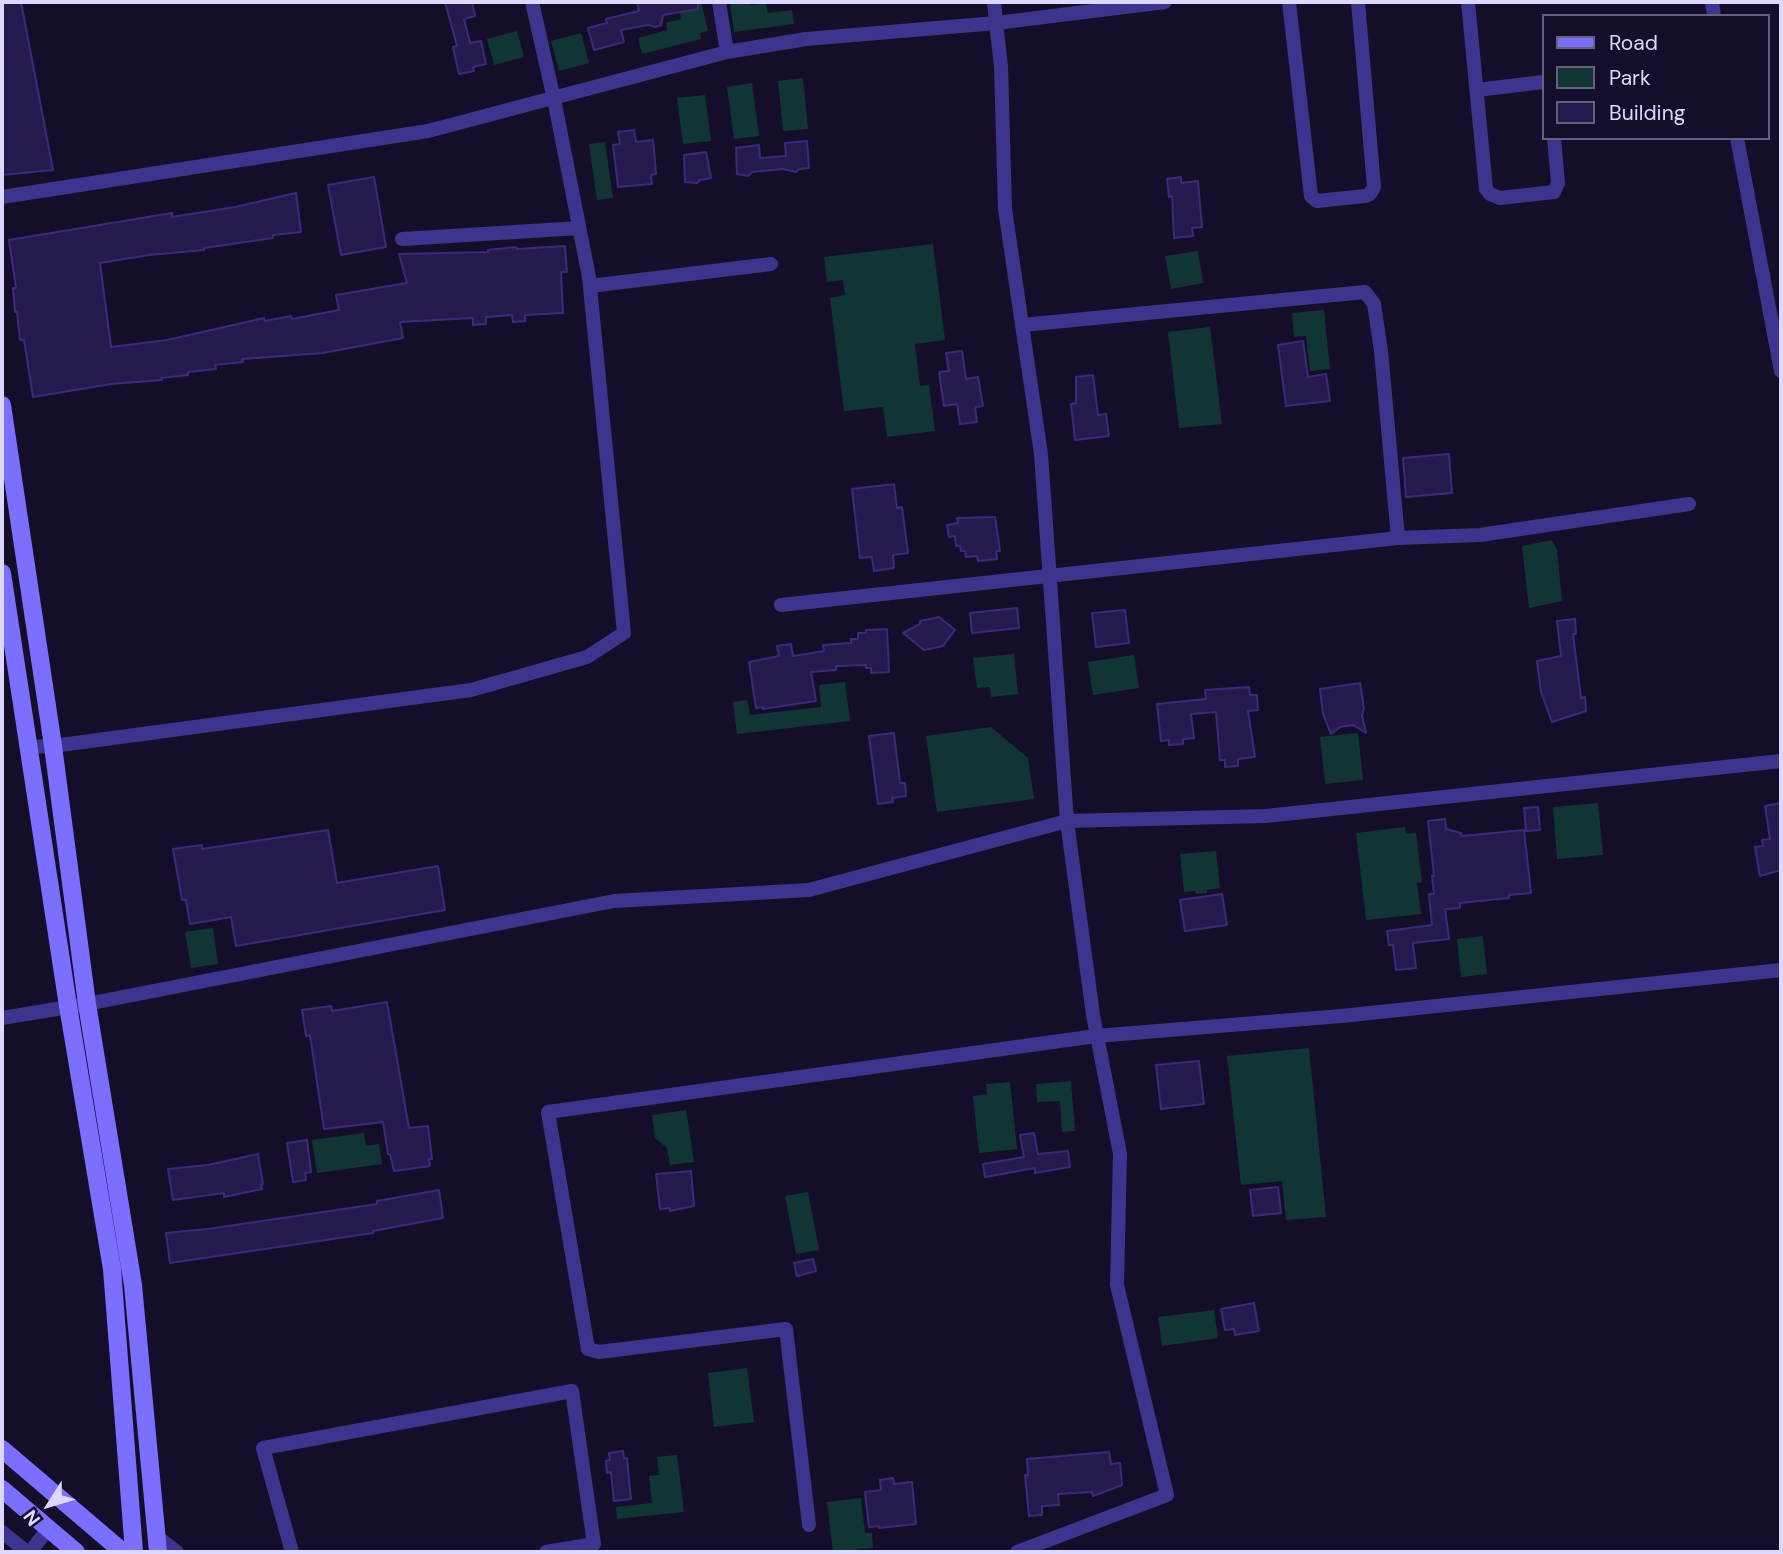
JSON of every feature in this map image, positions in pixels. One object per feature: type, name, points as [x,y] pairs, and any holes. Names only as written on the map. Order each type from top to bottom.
[{"type":"street","points":[[28,747],[53,746],[471,690],[587,657],[624,634],[590,286],[554,99],[532,2]]},
{"type":"street","points":[[719,2],[727,52]]},
{"type":"street","points":[[994,2],[1001,66],[1005,209],[1041,454],[1067,821],[1096,1036],[1120,1154],[1117,1285],[1167,1495],[1017,1552]]},
{"type":"street","points":[[2,197],[428,131],[727,52],[806,39],[996,23],[1164,2]]},
{"type":"street","points":[[1289,2],[1311,196],[1317,201],[1370,194],[1374,187],[1359,2]]},
{"type":"street","points":[[1468,2],[1486,189],[1495,198],[1550,193],[1557,189],[1554,140]]},
{"type":"street","points":[[1476,90],[1542,82]]},
{"type":"street","points":[[1737,140],[1781,371]]},
{"type":"street","points":[[402,239],[579,228]]},
{"type":"street","points":[[590,286],[771,264]]},
{"type":"street","points":[[1022,325],[1365,292],[1374,304],[1381,351],[1398,538]]},
{"type":"street","points":[[2,405],[53,746],[87,1004],[134,1285],[157,1544],[177,1552]]},
{"type":"street","points":[[781,605],[1398,538],[1480,534],[1689,504]]},
{"type":"street","points":[[2,573],[111,1269],[134,1552]]},
{"type":"street","points":[[2,1018],[87,1004],[614,901],[809,890],[1067,821],[1266,816],[1781,761]]},
{"type":"street","points":[[809,1525],[786,1329],[599,1352],[588,1349],[548,1112],[1096,1036],[1341,1016],[1781,970]]},
{"type":"street","points":[[292,1552],[263,1448],[572,1391],[594,1544],[546,1552]]},
{"type":"street","points":[[2,1449],[123,1552]]},
{"type":"street","points":[[2,1489],[75,1552]]},
{"type":"street","points":[[2,1532],[28,1552],[48,1529]]},
{"type":"green space","points":[[701,2],[708,31],[700,33],[701,39],[642,54],[638,38],[667,30],[666,23],[681,19],[680,13],[690,10],[689,3]]},
{"type":"green space","points":[[730,2],[749,2],[750,5],[766,3],[768,13],[792,10],[794,24],[734,32]]},
{"type":"green space","points":[[517,31],[524,57],[494,65],[487,39]]},
{"type":"green space","points":[[581,33],[589,63],[559,71],[551,41]]},
{"type":"green space","points":[[803,78],[808,129],[783,131],[778,81]]},
{"type":"green space","points":[[752,83],[759,136],[734,139],[727,87]]},
{"type":"green space","points":[[705,95],[711,141],[683,144],[677,98]]},
{"type":"green space","points":[[605,142],[613,198],[597,200],[589,144]]},
{"type":"green space","points":[[933,244],[945,340],[915,344],[920,386],[929,385],[935,431],[887,437],[883,407],[844,411],[830,298],[845,295],[843,280],[827,282],[824,257]]},
{"type":"green space","points":[[1198,251],[1203,283],[1171,289],[1165,256]]},
{"type":"green space","points":[[1324,310],[1330,369],[1310,371],[1306,336],[1294,337],[1292,313]]},
{"type":"green space","points":[[1210,327],[1222,424],[1179,428],[1168,332]]},
{"type":"green space","points":[[1552,540],[1557,550],[1562,601],[1529,608],[1522,546]]},
{"type":"green space","points":[[1014,654],[1018,694],[991,697],[990,687],[977,688],[973,658]]},
{"type":"green space","points":[[1134,655],[1139,688],[1093,695],[1088,662]]},
{"type":"green space","points":[[845,682],[850,721],[737,734],[733,702],[747,700],[750,715],[821,707],[819,685]]},
{"type":"green space","points":[[991,727],[1028,758],[1034,799],[937,812],[926,736]]},
{"type":"green space","points":[[1358,733],[1363,780],[1325,784],[1320,737]]},
{"type":"green space","points":[[1598,803],[1603,855],[1557,859],[1553,807]]},
{"type":"green space","points":[[1405,827],[1406,834],[1416,833],[1422,882],[1417,883],[1421,914],[1366,920],[1356,833]]},
{"type":"green space","points":[[1216,851],[1220,888],[1207,890],[1207,893],[1184,892],[1180,854]]},
{"type":"green space","points":[[213,928],[218,964],[191,968],[185,932]]},
{"type":"green space","points":[[1483,936],[1487,974],[1461,977],[1457,939]]},
{"type":"green space","points":[[1309,1048],[1326,1217],[1286,1220],[1282,1181],[1241,1185],[1227,1056]]},
{"type":"green space","points":[[1071,1081],[1075,1131],[1062,1132],[1060,1101],[1037,1102],[1036,1084]]},
{"type":"green space","points":[[1010,1082],[1017,1149],[979,1153],[973,1096],[987,1094],[986,1084]]},
{"type":"green space","points":[[686,1110],[694,1162],[670,1165],[667,1148],[655,1138],[652,1115]]},
{"type":"green space","points":[[364,1133],[366,1146],[379,1144],[382,1164],[317,1173],[312,1140]]},
{"type":"green space","points":[[808,1192],[819,1250],[796,1254],[785,1196]]},
{"type":"green space","points":[[1214,1310],[1218,1338],[1162,1346],[1158,1317]]},
{"type":"green space","points":[[747,1368],[754,1422],[714,1427],[708,1373]]},
{"type":"green space","points":[[677,1455],[684,1512],[617,1519],[616,1507],[652,1503],[649,1476],[659,1475],[657,1457]]},
{"type":"green space","points":[[861,1498],[865,1533],[872,1533],[873,1548],[833,1552],[827,1502]]},
{"type":"building","points":[[2,2],[21,2],[53,170],[2,175]]},
{"type":"building","points":[[445,2],[472,2],[475,16],[464,19],[470,43],[481,41],[486,64],[473,67],[474,71],[459,74],[453,47],[457,46]]},
{"type":"building","points":[[637,2],[698,2],[698,9],[663,15],[661,25],[656,27],[648,25],[621,30],[624,42],[594,50],[588,28],[607,23],[606,19],[639,11]]},
{"type":"building","points":[[634,130],[636,142],[653,140],[656,174],[651,175],[652,184],[618,187],[613,145],[620,144],[618,132]]},
{"type":"building","points":[[807,141],[809,168],[796,172],[783,169],[752,172],[748,176],[737,174],[736,148],[759,145],[760,158],[786,156],[785,143]]},
{"type":"building","points":[[706,152],[711,178],[697,183],[685,182],[684,155]]},
{"type":"building","points":[[374,177],[386,247],[341,255],[328,185]]},
{"type":"building","points":[[1181,177],[1181,183],[1198,181],[1202,227],[1192,228],[1193,236],[1174,238],[1172,196],[1169,197],[1167,179]]},
{"type":"building","points":[[296,193],[301,232],[273,235],[273,238],[204,250],[100,263],[111,347],[167,340],[264,318],[265,321],[291,316],[292,319],[339,310],[336,295],[407,283],[399,254],[488,252],[516,247],[565,246],[567,272],[561,272],[563,313],[525,315],[525,321],[513,322],[512,315],[486,317],[486,324],[473,325],[473,318],[400,322],[403,338],[323,353],[242,359],[243,362],[215,365],[216,369],[188,372],[188,375],[161,378],[162,380],[111,384],[33,397],[24,340],[20,340],[15,312],[13,288],[16,288],[9,240],[172,213],[172,217],[235,207]]},
{"type":"building","points":[[1303,341],[1308,377],[1326,374],[1330,401],[1286,406],[1278,345]]},
{"type":"building","points":[[962,351],[966,379],[978,377],[983,406],[975,407],[977,422],[960,424],[957,404],[944,406],[939,372],[949,371],[946,353]]},
{"type":"building","points":[[1093,375],[1098,415],[1106,414],[1109,436],[1075,440],[1071,404],[1076,403],[1076,377]]},
{"type":"building","points":[[1449,454],[1452,493],[1406,497],[1403,458]]},
{"type":"building","points":[[894,484],[897,508],[902,507],[908,553],[893,555],[894,568],[874,571],[872,557],[860,558],[852,489]]},
{"type":"building","points":[[995,517],[1000,551],[996,551],[997,559],[978,561],[977,556],[966,557],[965,551],[956,546],[955,536],[949,537],[947,525],[958,523],[957,518]]},
{"type":"building","points":[[1017,608],[1019,628],[972,633],[970,613]]},
{"type":"building","points":[[1125,610],[1129,643],[1096,647],[1092,613]]},
{"type":"building","points":[[939,617],[955,630],[943,646],[924,650],[903,633],[920,624],[920,621]]},
{"type":"building","points":[[1575,619],[1576,634],[1573,634],[1581,698],[1585,697],[1586,711],[1552,722],[1541,692],[1537,661],[1561,656],[1557,621]]},
{"type":"building","points":[[887,629],[889,672],[871,673],[871,668],[866,668],[866,665],[836,666],[836,670],[811,672],[816,701],[756,708],[749,662],[779,656],[777,646],[791,644],[793,656],[824,651],[823,645],[851,643],[851,639],[858,639],[858,633],[866,633],[866,630]]},
{"type":"building","points":[[1360,683],[1366,733],[1353,725],[1340,727],[1331,734],[1323,714],[1320,689]]},
{"type":"building","points":[[1249,687],[1250,695],[1257,695],[1258,710],[1248,711],[1255,757],[1238,759],[1238,766],[1225,767],[1225,760],[1220,760],[1216,712],[1191,714],[1194,738],[1183,739],[1183,744],[1169,745],[1169,740],[1161,741],[1157,704],[1206,699],[1205,690]]},
{"type":"building","points":[[894,733],[900,783],[905,783],[906,796],[892,798],[893,802],[878,804],[869,736]]},
{"type":"building","points":[[1781,803],[1781,870],[1760,876],[1755,847],[1763,846],[1762,840],[1770,839],[1765,806]]},
{"type":"building","points":[[1538,807],[1540,830],[1526,831],[1524,808]]},
{"type":"building","points":[[1445,819],[1446,829],[1461,833],[1462,836],[1524,830],[1531,893],[1460,903],[1460,908],[1445,909],[1449,939],[1413,943],[1416,968],[1396,970],[1393,945],[1389,945],[1387,931],[1432,925],[1429,894],[1434,894],[1434,876],[1428,821]]},
{"type":"building","points":[[328,830],[337,883],[438,866],[445,910],[236,946],[231,917],[190,924],[186,900],[182,900],[173,849],[202,845],[202,849]]},
{"type":"building","points":[[1222,894],[1227,925],[1185,931],[1180,900]]},
{"type":"building","points":[[387,1002],[409,1128],[428,1126],[432,1159],[429,1159],[430,1166],[394,1171],[388,1154],[383,1122],[324,1129],[310,1035],[306,1036],[302,1010],[331,1006],[332,1011]]},
{"type":"building","points":[[1199,1061],[1204,1104],[1161,1109],[1156,1065]]},
{"type":"building","points":[[1034,1133],[1038,1154],[1068,1151],[1070,1167],[1035,1173],[1035,1168],[985,1177],[983,1164],[1024,1157],[1020,1135]]},
{"type":"building","points":[[307,1140],[311,1172],[305,1173],[306,1180],[293,1182],[287,1143]]},
{"type":"building","points":[[258,1154],[262,1189],[224,1197],[224,1193],[173,1200],[168,1169],[208,1165]]},
{"type":"building","points":[[691,1171],[694,1206],[670,1211],[670,1208],[660,1209],[656,1174]]},
{"type":"building","points":[[1278,1187],[1281,1213],[1253,1216],[1250,1190]]},
{"type":"building","points":[[439,1190],[443,1218],[373,1233],[170,1263],[166,1233],[377,1204],[377,1201]]},
{"type":"building","points":[[813,1259],[816,1271],[797,1276],[794,1263]]},
{"type":"building","points":[[1254,1303],[1259,1331],[1235,1335],[1234,1329],[1225,1330],[1221,1309]]},
{"type":"building","points":[[623,1451],[624,1459],[627,1458],[631,1499],[614,1501],[611,1472],[607,1473],[606,1461],[610,1460],[609,1453]]},
{"type":"building","points":[[1109,1452],[1111,1464],[1120,1463],[1122,1485],[1093,1496],[1092,1492],[1058,1494],[1059,1505],[1042,1506],[1042,1515],[1029,1516],[1025,1475],[1028,1475],[1027,1459]]},
{"type":"building","points":[[893,1478],[894,1484],[912,1482],[916,1524],[869,1527],[865,1492],[881,1490],[880,1480]]}]
